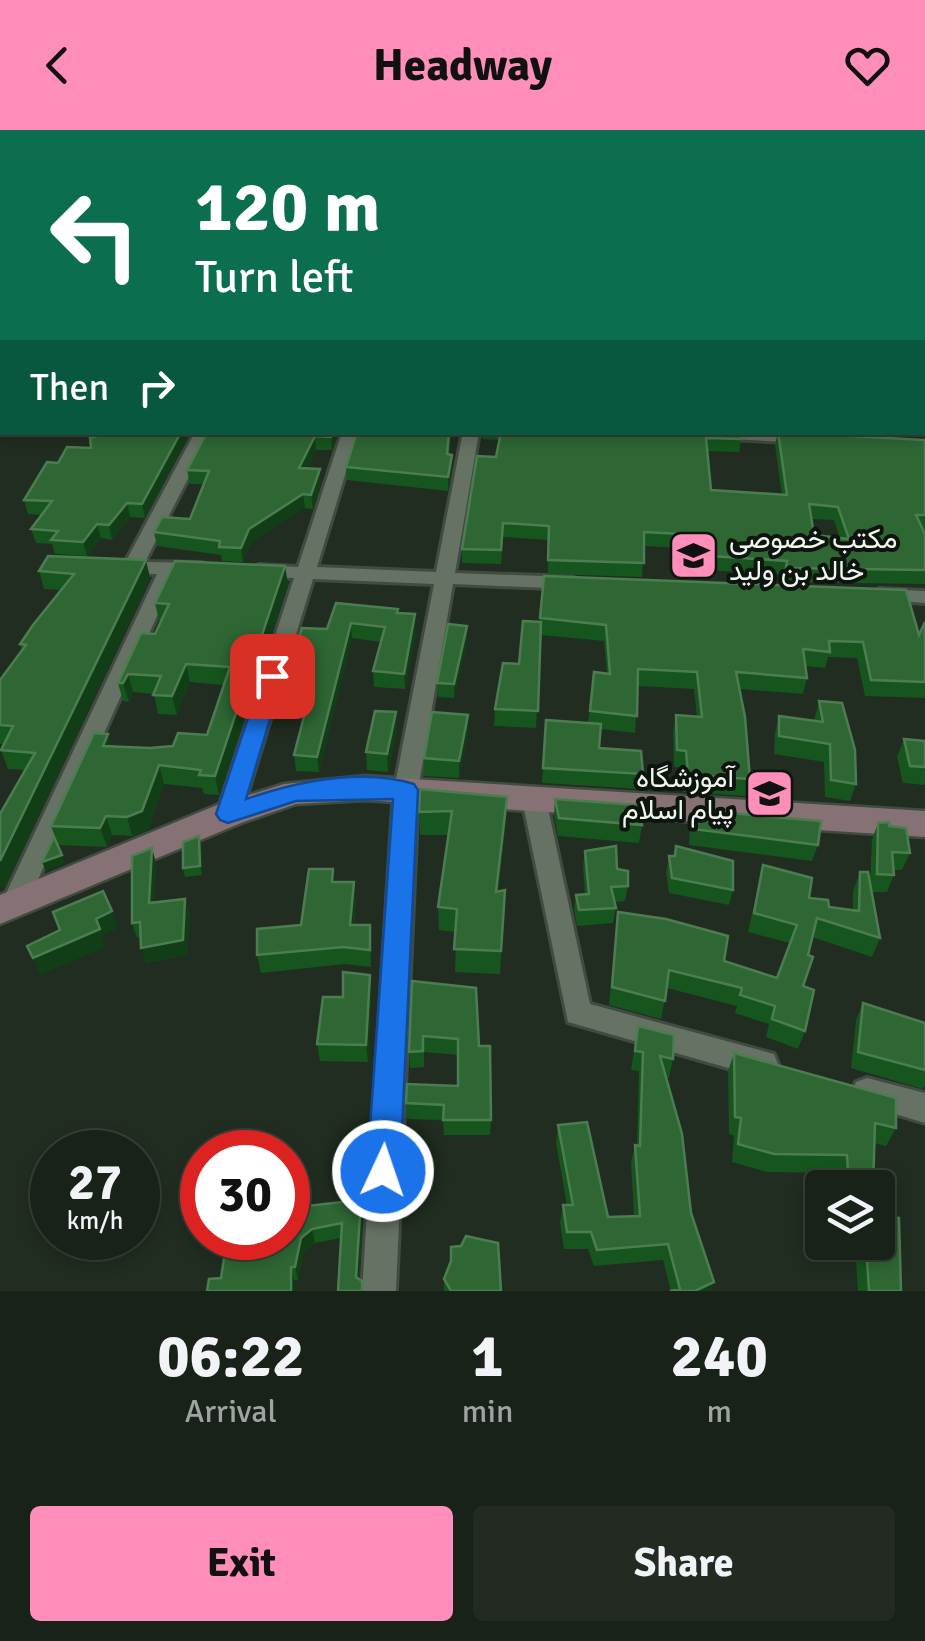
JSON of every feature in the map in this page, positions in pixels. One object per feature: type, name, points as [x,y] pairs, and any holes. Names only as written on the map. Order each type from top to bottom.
[{"type":"street","points":[[133,567],[202,435]]},
{"type":"street","points":[[228,814],[349,435]]},
{"type":"street","points":[[379,1291],[406,790],[471,435]]},
{"type":"street","points":[[743,435],[828,440]]},
{"type":"street","points":[[96,566],[586,584]]},
{"type":"street","points":[[7,907],[169,568]]},
{"type":"street","points":[[865,595],[925,597]]},
{"type":"street","points":[[7,907],[228,814],[295,792],[406,790],[925,824]]},
{"type":"street","points":[[534,799],[578,1013],[797,1073]]},
{"type":"street","points":[[834,1083],[925,1108]]},
{"type":"building","points":[[179,435],[142,504],[127,503],[109,525],[97,524],[83,542],[51,540],[58,531],[31,529],[52,501],[24,500],[47,462],[58,463],[67,447],[91,448],[90,438]]},
{"type":"building","points":[[205,435],[332,435],[315,436],[299,468],[320,469],[311,495],[303,494],[249,529],[241,548],[219,547],[220,541],[154,532],[162,517],[190,519],[209,471],[187,470]]},
{"type":"building","points":[[356,435],[449,435],[447,454],[452,455],[448,477],[346,467]]},
{"type":"building","points":[[500,435],[740,435],[741,439],[706,438],[711,490],[787,495],[778,435],[925,440],[925,515],[916,515],[925,534],[925,570],[786,568],[787,561],[682,554],[681,534],[644,532],[644,563],[548,560],[549,526],[503,523],[501,550],[462,549],[477,456],[496,457]],"holes":[[[809,504],[838,507],[849,539],[814,535]]]},
{"type":"building","points":[[48,556],[146,560],[0,861],[0,814],[35,753],[1,750],[13,726],[0,725],[0,680],[26,645],[20,644],[33,625],[74,574],[39,571]]},
{"type":"building","points":[[175,561],[285,566],[215,776],[199,775],[201,770],[159,765],[142,811],[127,817],[106,816],[100,828],[51,826],[94,733],[108,734],[103,746],[150,748],[173,746],[178,733],[207,735],[230,667],[186,664],[172,696],[153,695],[161,676],[128,674],[123,683],[118,683],[141,633],[155,634],[169,604],[155,603]]},
{"type":"building","points":[[544,576],[906,590],[919,635],[925,622],[925,682],[871,680],[863,642],[829,641],[830,652],[803,649],[807,678],[736,672],[745,717],[750,779],[688,775],[686,751],[677,750],[676,715],[702,717],[697,672],[638,669],[637,716],[590,711],[594,672],[610,674],[606,625],[540,618]]},
{"type":"building","points":[[336,603],[415,614],[404,674],[373,671],[385,627],[351,623],[317,757],[294,755],[308,701],[301,701],[309,674],[288,673],[302,628],[327,629]]},
{"type":"building","points":[[523,621],[541,622],[538,711],[495,709],[503,663],[519,664]]},
{"type":"building","points":[[448,624],[467,626],[454,684],[437,683]]},
{"type":"building","points":[[819,701],[842,703],[855,750],[856,784],[831,780],[830,744],[779,736],[779,716],[823,722]]},
{"type":"building","points":[[375,711],[396,712],[387,754],[366,752]]},
{"type":"building","points":[[432,712],[468,715],[459,761],[424,758]]},
{"type":"building","points":[[546,720],[601,724],[599,748],[641,751],[643,774],[543,768]]},
{"type":"building","points":[[904,739],[925,741],[925,767],[910,766]]},
{"type":"building","points":[[420,789],[507,797],[496,892],[505,890],[501,951],[454,949],[457,909],[438,907],[452,811],[419,812]]},
{"type":"building","points":[[555,799],[638,805],[642,825],[559,818]]},
{"type":"building","points":[[694,810],[821,821],[818,845],[693,829]]},
{"type":"building","points":[[889,822],[889,826],[906,828],[910,853],[892,852],[894,875],[877,874],[878,823]]},
{"type":"building","points":[[199,836],[200,866],[183,868],[183,842]]},
{"type":"building","points":[[54,837],[62,855],[42,862]]},
{"type":"building","points":[[616,846],[617,869],[628,871],[628,886],[611,887],[616,908],[579,910],[576,895],[589,894],[585,851]]},
{"type":"building","points":[[676,846],[733,861],[733,890],[672,878],[669,856],[675,856]]},
{"type":"building","points":[[152,848],[149,903],[185,899],[183,940],[141,948],[140,922],[132,923],[132,856]]},
{"type":"building","points":[[763,865],[812,878],[809,898],[828,900],[829,907],[859,911],[860,872],[868,872],[880,938],[817,918],[808,955],[813,957],[803,986],[814,990],[805,1031],[772,1019],[775,1006],[740,995],[742,988],[669,970],[665,1001],[612,987],[618,912],[666,919],[728,936],[724,961],[777,978],[797,925],[754,913]]},
{"type":"building","points":[[309,869],[333,869],[332,882],[354,882],[350,925],[370,925],[370,950],[343,947],[257,955],[257,929],[301,925]]},
{"type":"building","points":[[103,891],[112,911],[96,919],[100,929],[33,958],[27,946],[60,930],[53,912]]},
{"type":"building","points":[[343,972],[370,975],[366,1045],[317,1044],[323,997],[343,997]]},
{"type":"building","points":[[412,981],[476,988],[479,1046],[490,1046],[491,1120],[443,1120],[444,1105],[406,1103],[407,1084],[458,1086],[458,1039],[423,1036],[423,1051],[409,1052]]},
{"type":"building","points":[[863,1003],[925,1023],[925,1070],[858,1052]]},
{"type":"building","points":[[638,1026],[674,1035],[673,1059],[660,1056],[682,1134],[691,1213],[714,1282],[695,1291],[670,1291],[680,1289],[668,1244],[597,1250],[591,1232],[567,1232],[563,1205],[573,1205],[558,1125],[587,1122],[608,1217],[640,1216],[635,1145],[640,1146],[643,1052],[635,1051]]},
{"type":"building","points":[[734,1053],[896,1098],[896,1128],[875,1123],[874,1170],[848,1170],[847,1155],[774,1154],[738,1144],[741,1118],[735,1117]]},
{"type":"building","points":[[361,1200],[356,1277],[362,1281],[362,1291],[338,1291],[342,1223],[310,1231],[310,1206]]},
{"type":"building","points":[[895,1218],[899,1218],[901,1291],[869,1291],[867,1260],[895,1260]]},
{"type":"building","points":[[466,1236],[498,1243],[501,1291],[451,1291],[444,1279],[451,1247],[461,1246]]},
{"type":"building","points":[[224,1260],[296,1260],[295,1267],[291,1267],[291,1291],[207,1291],[209,1279],[221,1278]]},
{"type":"place","name":"مکتب خصوصی خالد بن ولید","points":[[694,555]]},
{"type":"place","name":"آموزشگاه پیام اسلام","points":[[769,794]]},
{"type":"route","points":[[272,676],[228,814],[295,792],[406,790],[383,1171]]}]
